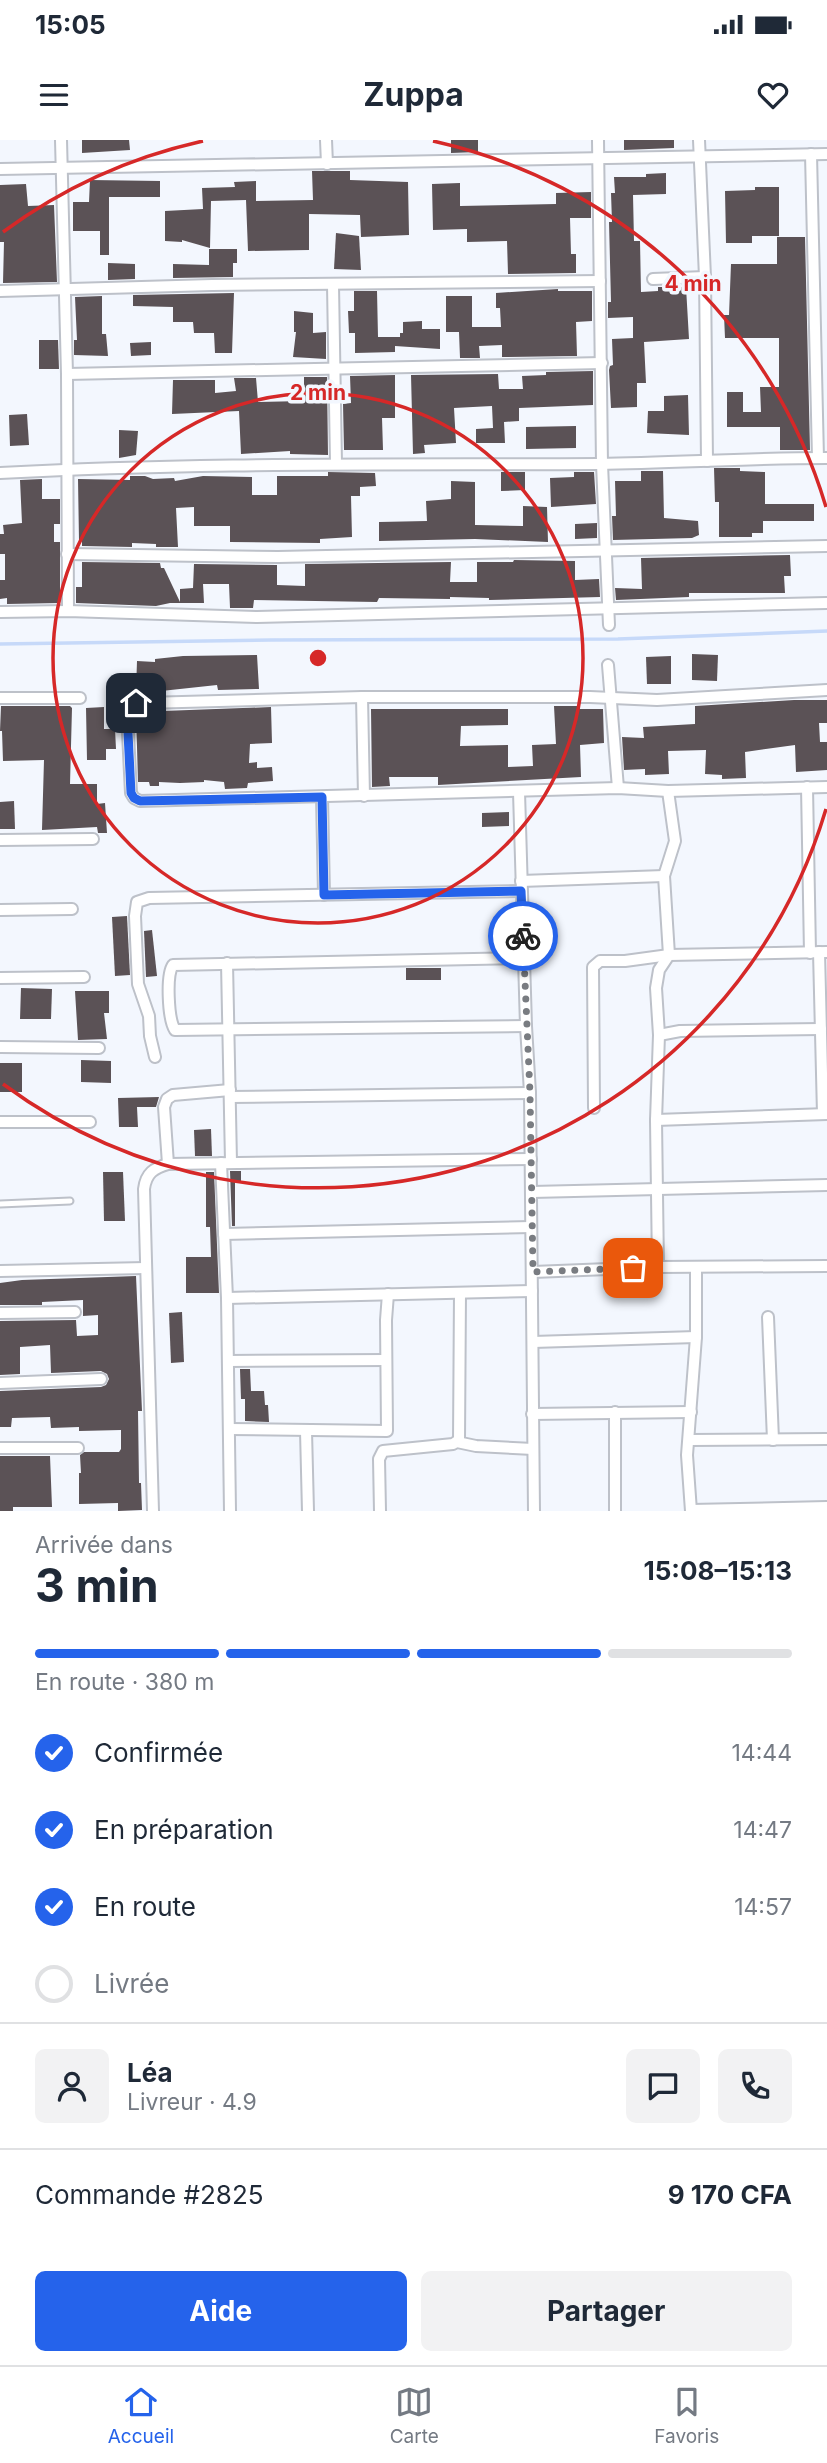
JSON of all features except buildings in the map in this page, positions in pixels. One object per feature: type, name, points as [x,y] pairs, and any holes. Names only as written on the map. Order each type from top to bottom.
[{"type":"street","points":[[61,140],[67,374],[68,611]]},
{"type":"street","points":[[326,140],[327,164]]},
{"type":"street","points":[[598,140],[602,464],[609,625]]},
{"type":"street","points":[[699,140],[705,277],[707,461]]},
{"type":"street","points":[[0,473],[68,469],[335,464],[602,464],[822,458],[821,276],[811,154]]},
{"type":"street","points":[[0,169],[827,154]]},
{"type":"street","points":[[653,279],[705,277]]},
{"type":"street","points":[[0,291],[212,285],[600,281]]},
{"type":"street","points":[[333,285],[335,464]]},
{"type":"street","points":[[67,374],[602,363]]},
{"type":"street","points":[[67,554],[278,557],[827,546]]},
{"type":"street","points":[[0,612],[68,611],[257,617],[827,603]]},
{"type":"street","points":[[608,665],[618,788]]},
{"type":"street","points":[[827,690],[657,700],[612,697],[362,697],[136,703],[130,705],[127,713],[131,793],[140,801],[618,788],[668,791],[827,787]]},
{"type":"street","points":[[362,697],[364,796]]},
{"type":"street","points":[[0,698],[80,698]]},
{"type":"street","points":[[656,1119],[825,1114],[807,787]]},
{"type":"street","points":[[658,1267],[656,1119],[659,1035],[656,988],[659,971],[669,956],[664,876],[675,841],[668,791]]},
{"type":"street","points":[[519,792],[530,1093],[534,1511]]},
{"type":"street","points":[[322,797],[324,895]]},
{"type":"street","points":[[0,840],[93,839]]},
{"type":"street","points":[[155,1056],[149,1016],[138,984],[135,916],[137,902],[149,898],[324,895],[664,876]]},
{"type":"street","points":[[0,910],[72,909]]},
{"type":"street","points":[[594,1108],[593,967],[600,961],[669,956],[818,953]]},
{"type":"street","points":[[524,958],[173,965],[170,968],[170,1016],[175,1030],[526,1026]]},
{"type":"street","points":[[228,963],[230,1094],[224,1234],[230,1511]]},
{"type":"street","points":[[0,978],[84,977]]},
{"type":"street","points":[[659,1035],[680,1031],[821,1029]]},
{"type":"street","points":[[0,1047],[99,1048]]},
{"type":"street","points":[[168,1164],[164,1107],[167,1099],[173,1095],[530,1093]]},
{"type":"street","points":[[0,1122],[90,1122]]},
{"type":"street","points":[[153,1511],[145,1181],[150,1171],[168,1164],[226,1162],[531,1159]]},
{"type":"street","points":[[532,1192],[827,1185]]},
{"type":"street","points":[[224,1234],[531,1227]]},
{"type":"street","points":[[533,1272],[658,1267],[827,1266]]},
{"type":"street","points":[[0,1272],[146,1268]]},
{"type":"street","points":[[695,1268],[696,1337],[687,1455],[691,1511],[827,1507]]},
{"type":"street","points":[[227,1298],[532,1291]]},
{"type":"street","points":[[457,1442],[460,1437],[460,1293]]},
{"type":"street","points":[[387,1450],[388,1294]]},
{"type":"street","points":[[0,1313],[75,1312]]},
{"type":"street","points":[[768,1317],[773,1440]]},
{"type":"street","points":[[533,1342],[696,1337]]},
{"type":"street","points":[[228,1361],[386,1360]]},
{"type":"street","points":[[0,1383],[101,1379]]},
{"type":"street","points":[[615,1412],[615,1511]]},
{"type":"street","points":[[532,1414],[691,1412]]},
{"type":"street","points":[[229,1429],[387,1431]]},
{"type":"street","points":[[306,1431],[308,1511]]},
{"type":"street","points":[[690,1440],[827,1439]]},
{"type":"street","points":[[380,1511],[379,1459],[380,1454],[387,1450],[457,1442],[476,1446],[533,1449]]},
{"type":"street","points":[[0,1448],[78,1448]]},
{"type":"lane","points":[[0,1205],[70,1202]]},
{"type":"waterway","points":[[0,644],[618,639],[827,631]]},
{"type":"way so far","points":[[523,936],[530,1093],[533,1272],[633,1268]]},
{"type":"route","points":[[136,703],[130,705],[127,713],[131,793],[134,798],[140,801],[322,797],[324,895],[521,891],[523,936]]}]
